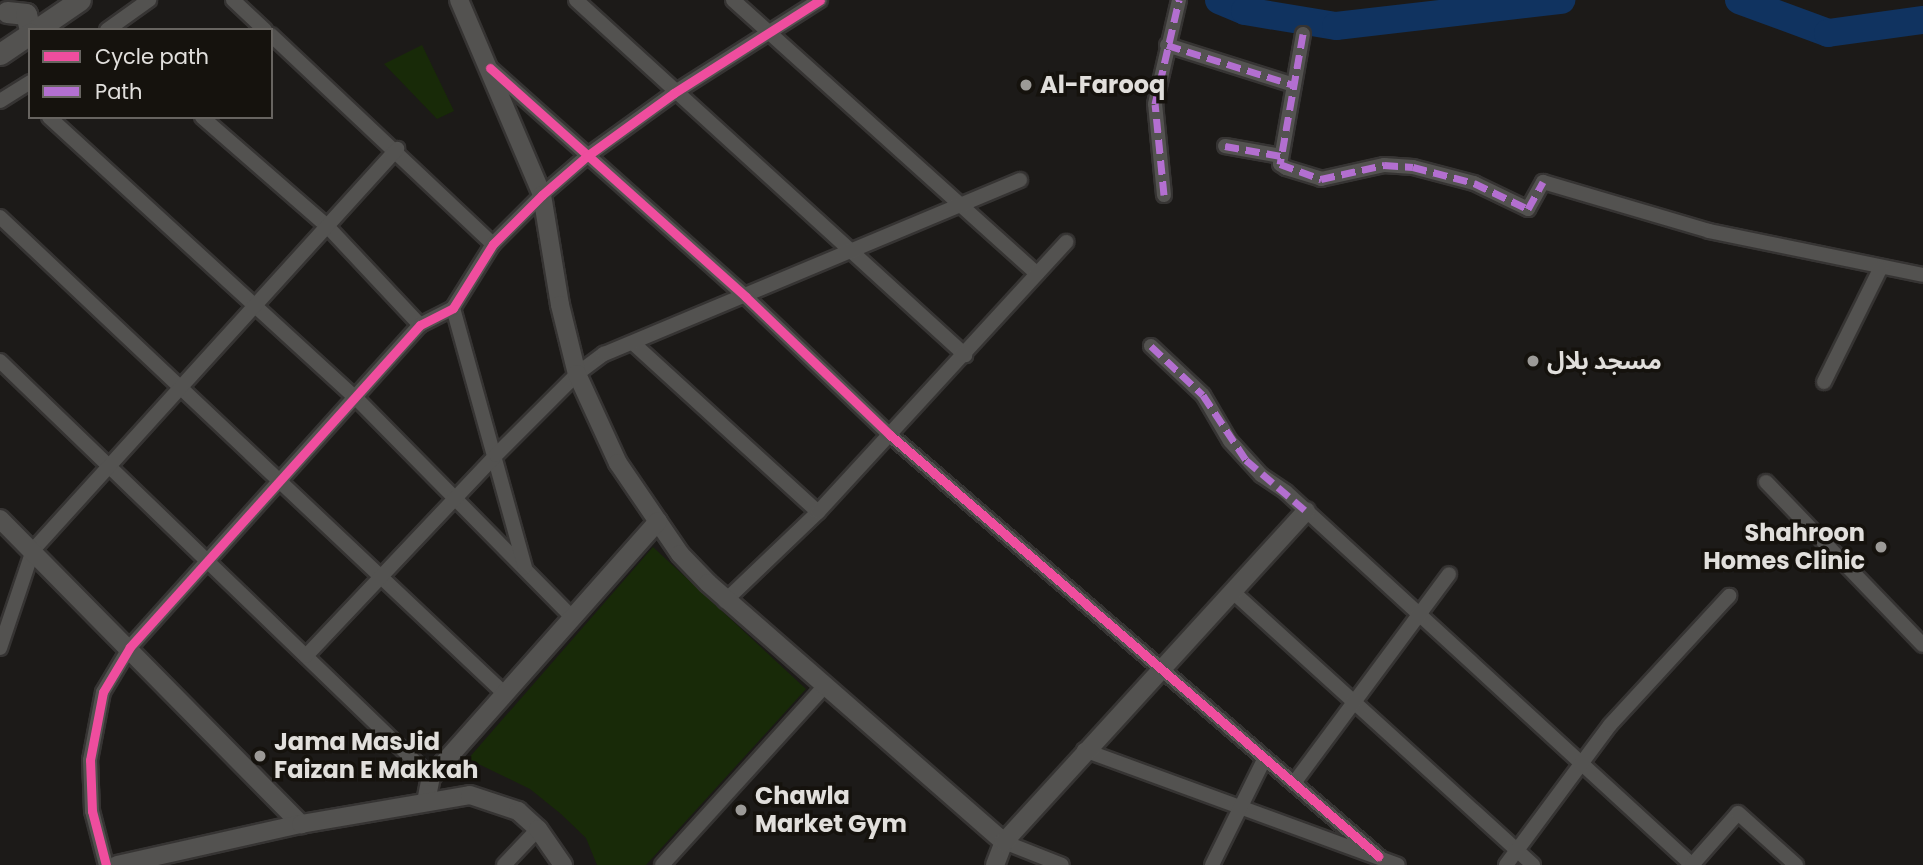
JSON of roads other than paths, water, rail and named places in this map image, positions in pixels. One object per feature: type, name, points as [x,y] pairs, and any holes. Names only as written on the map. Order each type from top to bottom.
[{"type":"main road","points":[[3,15],[25,0]]},
{"type":"main road","points":[[38,28],[80,0]]},
{"type":"main road","points":[[3,15],[26,14],[29,28]]},
{"type":"main road","points":[[0,54],[28,34]]},
{"type":"street","points":[[110,28],[149,0]]},
{"type":"street","points":[[233,0],[263,28]]},
{"type":"street","points":[[459,0],[542,195],[560,305],[577,374],[618,463],[680,554],[725,601],[1004,842],[1062,865]]},
{"type":"street","points":[[576,0],[674,93],[854,252],[965,355]]},
{"type":"street","points":[[733,0],[965,206],[1037,274]]},
{"type":"street","points":[[106,865],[92,811],[90,760],[103,692],[130,647],[420,325],[453,309],[493,244],[542,195],[587,156],[674,93],[766,31],[820,0]]},
{"type":"street","points":[[1164,195],[1155,104],[1179,0]]},
{"type":"street","points":[[1303,34],[1281,156],[1280,164],[1286,168],[1321,179],[1384,165],[1413,167],[1474,183],[1528,209],[1543,182],[1709,232],[1923,275]]},
{"type":"street","points":[[273,37],[397,149],[493,244]]},
{"type":"street","points":[[1167,45],[1294,85]]},
{"type":"street","points":[[490,68],[746,298],[890,435],[1378,856]]},
{"type":"street","points":[[0,101],[24,85]]},
{"type":"street","points":[[51,119],[356,398],[572,617]]},
{"type":"street","points":[[204,119],[327,226],[420,325]]},
{"type":"street","points":[[1225,146],[1281,156]]},
{"type":"street","points":[[0,648],[33,550],[397,149]]},
{"type":"street","points":[[306,656],[496,455],[577,374],[604,354],[746,298],[965,206],[1020,180]]},
{"type":"street","points":[[0,217],[505,694]]},
{"type":"street","points":[[725,601],[818,512],[1066,242]]},
{"type":"street","points":[[1824,382],[1881,267]]},
{"type":"street","points":[[453,309],[526,569]]},
{"type":"street","points":[[634,344],[818,512]]},
{"type":"street","points":[[1151,346],[1203,395],[1246,460],[1306,511],[1692,865],[1738,813],[1796,865]]},
{"type":"street","points":[[0,361],[110,463],[431,776]]},
{"type":"street","points":[[1766,482],[1923,645]]},
{"type":"street","points":[[995,865],[1004,842],[1084,750],[1163,669],[1306,511]]},
{"type":"street","points":[[0,519],[130,647],[301,824]]},
{"type":"street","points":[[426,802],[431,776],[658,521]]},
{"type":"street","points":[[1294,783],[1354,706],[1449,574]]},
{"type":"street","points":[[1232,591],[1354,706],[1533,865]]},
{"type":"street","points":[[1506,865],[1579,762],[1729,596]]},
{"type":"street","points":[[662,865],[825,687]]},
{"type":"street","points":[[1084,750],[1398,865]]},
{"type":"street","points":[[1212,865],[1264,760]]},
{"type":"street","points":[[117,865],[301,824],[470,795],[518,811],[538,830],[563,865]]},
{"type":"street","points":[[504,865],[538,830]]},
{"type":"waterway","points":[[1219,0],[1245,11],[1336,26],[1562,0]]},
{"type":"waterway","points":[[1739,0],[1828,33],[1923,20]]},
{"type":"place","name":"Al-Farooq","points":[[1026,85]]},
{"type":"place","name":"مسجد بلال","points":[[1533,361]]},
{"type":"place","name":"Shahroon Homes Clinic","points":[[1881,547]]},
{"type":"place","name":"Jama MasJid Faizan E Makkah","points":[[260,756]]},
{"type":"place","name":"Chawla Market Gym","points":[[741,810]]}]
